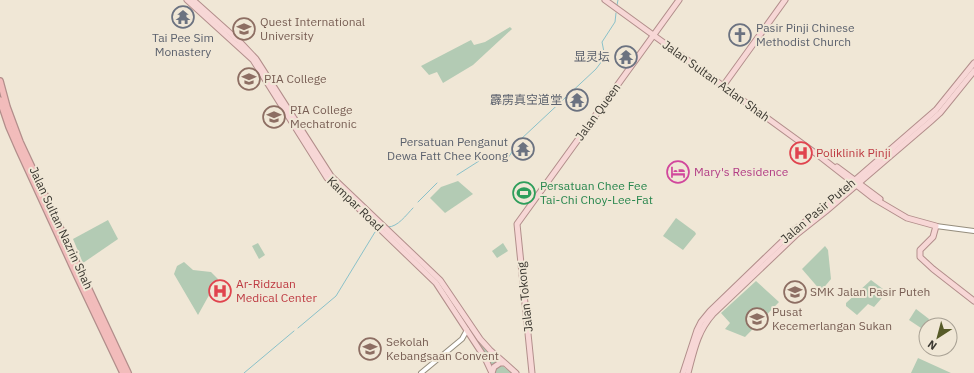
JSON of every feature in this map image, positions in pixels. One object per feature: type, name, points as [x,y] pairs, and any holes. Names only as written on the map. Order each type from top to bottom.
[{"type":"highway","name":"Jalan Sultan Nazrin Shah","points":[[0,81],[7,107],[20,142],[128,373]]},
{"type":"highway","name":"Jalan Sultan Nazrin Shah","points":[[0,100],[19,150],[123,373]]},
{"type":"highway","points":[[79,269],[77,272],[85,292]]},
{"type":"highway","points":[[89,302],[92,295]]},
{"type":"main road","name":"Kampar Road","points":[[187,0],[250,56],[326,178],[436,282],[476,343],[492,373]]},
{"type":"main road","name":"Kampar Road","points":[[193,0],[256,58],[331,176],[440,280],[480,339],[503,363],[516,373]]},
{"type":"main road","name":"Jalan Sultan Azlan Shah","points":[[605,0],[857,184],[873,198],[906,218],[936,226]]},
{"type":"main road","name":"Jalan Queen","points":[[517,224],[679,0]]},
{"type":"main road","points":[[723,86],[785,0]]},
{"type":"main road","points":[[198,5],[198,8],[205,16]]},
{"type":"main road","name":"Jalan Pasir Puteh","points":[[683,373],[697,330],[701,322],[710,311],[793,231],[818,211],[857,184],[936,110],[974,63]]},
{"type":"main road","name":"Jalan Pasir Puteh","points":[[688,373],[701,331],[705,323],[713,314],[797,234],[940,113],[974,71]]},
{"type":"main road","name":"Jalan Tokong","points":[[517,224],[530,372]]},
{"type":"main road","points":[[936,226],[933,236],[919,252],[920,257],[974,301]]},
{"type":"main road","points":[[492,373],[494,367],[500,363],[503,363]]},
{"type":"street","points":[[936,226],[974,231]]},
{"type":"street","points":[[421,373],[464,337],[467,329]]},
{"type":"street","points":[[449,350],[455,348],[468,339],[471,339],[476,343]]},
{"type":"green space","points":[[510,27],[512,29],[473,65],[443,83],[437,72],[429,75],[421,66],[471,40],[474,45],[485,42]]},
{"type":"green space","points":[[458,181],[473,194],[445,213],[430,198],[441,187]]},
{"type":"green space","points":[[676,218],[696,234],[683,250],[663,236]]},
{"type":"green space","points":[[108,220],[118,239],[83,263],[73,239]]},
{"type":"green space","points":[[258,243],[265,255],[259,259],[252,246]]},
{"type":"green space","points":[[503,243],[508,251],[497,258],[492,251]]},
{"type":"green space","points":[[825,246],[828,250],[831,279],[821,291],[802,269]]},
{"type":"green space","points":[[184,262],[193,270],[211,272],[218,279],[198,315],[174,274],[177,266]]},
{"type":"green space","points":[[871,280],[887,292],[874,307],[868,304],[857,315],[846,306],[846,303]]},
{"type":"green space","points":[[756,281],[779,302],[745,337],[725,329],[730,323],[721,313]]},
{"type":"green space","points":[[916,309],[926,317],[918,317],[918,326],[909,320]]},
{"type":"green space","points":[[474,337],[483,347],[500,362],[492,367]]},
{"type":"green space","points":[[918,358],[951,373],[911,373]]},
{"type":"green space","points":[[501,365],[512,373],[494,373],[495,369]]},
{"type":"waterway","points":[[617,5],[618,0]]},
{"type":"waterway","points":[[495,157],[506,161],[520,140],[596,69],[605,57],[602,42],[615,22],[616,13]]},
{"type":"waterway","points":[[457,175],[479,161]]},
{"type":"waterway","points":[[418,202],[437,183]]},
{"type":"waterway","points":[[388,227],[398,223],[413,208]]},
{"type":"waterway","points":[[298,328],[336,296],[375,232],[378,230]]},
{"type":"waterway","points":[[244,373],[294,331]]},
{"type":"place","name":"Tai Pee Sim Monastery","points":[[183,17]]},
{"type":"place","name":"Quest International University","points":[[244,29]]},
{"type":"place","name":"Pasir Pinji Chinese Methodist Church","points":[[740,35]]},
{"type":"place","name":"显灵坛","points":[[626,57]]},
{"type":"place","name":"PIA College","points":[[249,79]]},
{"type":"place","name":"霹雳真空道堂","points":[[577,100]]},
{"type":"place","name":"PIA College Mechatronic","points":[[274,117]]},
{"type":"place","name":"Persatuan Penganut Dewa Fatt Chee Koong","points":[[523,149]]},
{"type":"place","name":"Poliklinik Pinji","points":[[801,153]]},
{"type":"place","name":"Mary's Residence","points":[[678,172]]},
{"type":"place","name":"Persatuan Chee Fee Tai-Chi Choy-Lee-Fat","points":[[524,193]]},
{"type":"place","name":"Ar-Ridzuan Medical Center","points":[[220,291]]},
{"type":"place","name":"SMK Jalan Pasir Puteh","points":[[795,292]]},
{"type":"place","name":"Pusat Kecemerlangan Sukan","points":[[757,319]]},
{"type":"place","name":"Sekolah Kebangsaan Convent","points":[[370,349]]}]
